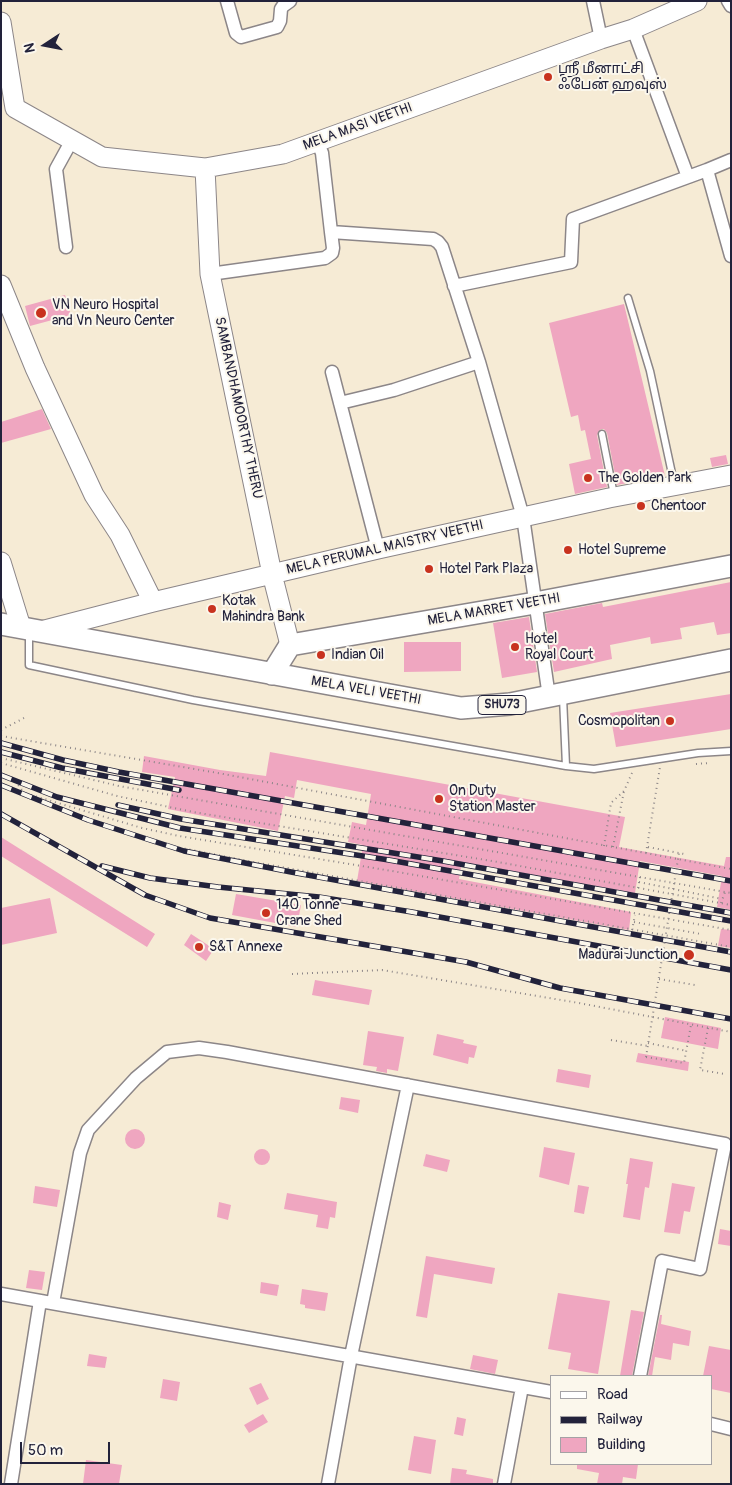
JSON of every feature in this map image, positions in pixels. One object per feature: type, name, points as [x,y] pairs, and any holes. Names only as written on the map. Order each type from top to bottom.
[{"type":"main road","name":"MELA MARRET VEETHI","points":[[290,645],[535,603],[731,566]]},
{"type":"main road","name":"MELA VELI VEETHI","points":[[16,626],[461,708],[510,704],[731,660]]},
{"type":"main road","points":[[272,674],[290,645]]},
{"type":"street","points":[[227,1],[236,32],[240,37],[277,27],[280,22],[281,9],[290,1]]},
{"type":"street","points":[[593,1],[601,39]]},
{"type":"street","name":"MELA MASI VEETHI","points":[[8,109],[102,157],[205,168],[282,154],[633,29],[697,1]]},
{"type":"street","points":[[728,1],[731,6]]},
{"type":"street","points":[[1,22],[8,109]]},
{"type":"street","points":[[633,29],[688,177]]},
{"type":"street","points":[[66,247],[56,169],[72,140]]},
{"type":"street","points":[[210,274],[325,258],[332,253],[322,153],[317,141]]},
{"type":"street","points":[[454,286],[571,262],[573,219],[731,160]]},
{"type":"street","name":"SAMBANDHAMOORTHY THERU","points":[[205,168],[210,274],[272,574],[290,645]]},
{"type":"street","points":[[707,170],[731,256]]},
{"type":"street","points":[[331,232],[433,239],[442,247],[479,362],[523,517],[535,603],[556,695]]},
{"type":"street","points":[[1,285],[35,368],[90,486],[120,535],[153,602]]},
{"type":"street","points":[[340,403],[394,390],[479,362]]},
{"type":"street","points":[[332,372],[378,549]]},
{"type":"street","name":"MELA PERUMAL MAISTRY VEETHI","points":[[16,626],[153,602],[523,517],[674,484],[731,475]]},
{"type":"street","points":[[1,562],[16,626]]},
{"type":"street","points":[[53,1303],[80,1153],[88,1130],[136,1078],[168,1052],[199,1048],[728,1144],[700,1269],[662,1261],[640,1375]]},
{"type":"street","points":[[328,1484],[351,1356],[408,1085]]},
{"type":"street","points":[[1,1294],[550,1392]]},
{"type":"street","points":[[11,1484],[40,1301]]},
{"type":"street","points":[[504,1484],[522,1386]]},
{"type":"street","points":[[712,1424],[731,1429]]},
{"type":"lane","points":[[628,298],[650,371],[674,484]]},
{"type":"lane","points":[[602,434],[615,497]]},
{"type":"lane","points":[[16,626],[30,664],[192,700],[566,766],[594,769],[698,753],[731,751]]},
{"type":"lane","points":[[556,695],[566,766]]},
{"type":"path","points":[[1,730],[24,718]]},
{"type":"path","points":[[1,736],[237,777],[731,869]]},
{"type":"path","points":[[1,758],[118,786],[731,893]]},
{"type":"path","points":[[695,764],[713,762]]},
{"type":"path","points":[[1,763],[117,796],[193,812],[498,862],[731,905]]},
{"type":"path","points":[[613,847],[624,791],[636,763]]},
{"type":"path","points":[[646,853],[660,766]]},
{"type":"path","points":[[1,776],[16,782],[24,793],[71,814],[112,829],[176,847],[731,947]]},
{"type":"path","points":[[604,846],[611,803],[624,791]]},
{"type":"path","points":[[24,793],[142,828],[179,836],[731,930]]},
{"type":"path","points":[[648,847],[684,854]]},
{"type":"path","points":[[679,853],[646,1057],[684,1063],[691,1025]]},
{"type":"path","points":[[638,888],[640,876]]},
{"type":"path","points":[[639,882],[722,899]]},
{"type":"path","points":[[721,903],[725,892]]},
{"type":"path","points":[[632,930],[635,915]]},
{"type":"path","points":[[634,922],[702,934]]},
{"type":"path","points":[[292,974],[382,970],[579,1003],[731,1032]]},
{"type":"path","points":[[659,979],[695,985]]},
{"type":"path","points":[[708,1028],[700,1070],[725,1074]]},
{"type":"path","points":[[611,1040],[687,1051]]},
{"type":"building","points":[[65,295],[71,315],[30,326],[25,306]]},
{"type":"building","points":[[624,304],[665,476],[617,485],[607,433],[604,429],[601,429],[597,435],[607,487],[575,494],[569,464],[591,459],[585,430],[581,431],[578,415],[571,417],[549,323]]},
{"type":"building","points":[[42,409],[51,429],[1,443],[1,422]]},
{"type":"building","points":[[726,455],[728,464],[712,467],[710,458]]},
{"type":"building","points":[[731,582],[731,633],[717,635],[714,622],[680,628],[682,639],[651,644],[650,637],[610,645],[612,659],[554,672],[545,614],[602,603],[603,607]]},
{"type":"building","name":"Hotel Royal Court","points":[[529,617],[537,672],[502,678],[493,623]]},
{"type":"building","points":[[404,642],[461,642],[461,671],[404,672]]},
{"type":"building","points":[[731,694],[731,729],[616,747],[610,713]]},
{"type":"building","points":[[270,752],[625,817],[619,847],[724,866],[726,857],[731,857],[731,910],[717,907],[722,876],[640,861],[635,893],[462,862],[459,879],[631,912],[629,930],[357,881],[363,845],[348,842],[352,822],[366,825],[371,794],[297,780],[294,798],[285,796],[278,831],[168,809],[175,777],[142,772],[144,756],[220,770],[266,776]]},
{"type":"building","points":[[1,837],[155,934],[147,947],[1,856]]},
{"type":"building","name":"140 Tonne Crane Shed","points":[[236,894],[301,905],[297,927],[232,915]]},
{"type":"building","points":[[50,898],[57,933],[1,945],[1,908]]},
{"type":"building","points":[[721,929],[731,930],[731,948],[718,946]]},
{"type":"building","name":"S&T Annexe","points":[[191,934],[214,949],[206,961],[184,945]]},
{"type":"building","points":[[315,980],[372,990],[369,1005],[312,995]]},
{"type":"building","points":[[665,1017],[721,1028],[718,1049],[661,1038]]},
{"type":"building","points":[[368,1031],[404,1037],[398,1071],[387,1069],[387,1073],[376,1071],[377,1067],[363,1065]]},
{"type":"building","points":[[437,1034],[464,1040],[463,1043],[477,1046],[474,1058],[469,1057],[468,1064],[433,1055]]},
{"type":"building","points":[[638,1053],[689,1062],[688,1071],[636,1062]]},
{"type":"building","points":[[558,1069],[591,1075],[589,1088],[556,1082]]},
{"type":"building","points":[[341,1097],[360,1100],[358,1113],[339,1109]]},
{"type":"building","points":[[135,1129],[142,1132],[145,1139],[142,1146],[135,1149],[128,1146],[125,1139],[128,1132]]},
{"type":"building","points":[[544,1147],[575,1153],[569,1185],[539,1177]]},
{"type":"building","points":[[259,1149],[265,1149],[270,1154],[268,1163],[259,1165],[254,1160],[254,1154]]},
{"type":"building","points":[[426,1154],[450,1160],[447,1172],[423,1166]]},
{"type":"building","points":[[630,1158],[653,1162],[649,1188],[645,1187],[640,1220],[623,1217]]},
{"type":"building","points":[[672,1183],[695,1187],[690,1212],[684,1211],[680,1234],[664,1232]]},
{"type":"building","points":[[578,1185],[589,1187],[584,1214],[574,1212]]},
{"type":"building","points":[[35,1186],[60,1190],[57,1207],[33,1203]]},
{"type":"building","points":[[287,1193],[337,1202],[335,1218],[330,1217],[328,1229],[316,1227],[318,1215],[284,1209]]},
{"type":"building","points":[[219,1202],[231,1205],[228,1220],[217,1217]]},
{"type":"building","points":[[720,1229],[731,1231],[731,1246],[718,1244]]},
{"type":"building","points":[[426,1256],[495,1268],[492,1284],[434,1274],[427,1318],[416,1316]]},
{"type":"building","points":[[29,1270],[45,1272],[42,1290],[26,1288]]},
{"type":"building","points":[[261,1282],[279,1285],[277,1296],[260,1293]]},
{"type":"building","points":[[302,1289],[328,1293],[325,1311],[305,1308],[305,1305],[300,1304]]},
{"type":"building","points":[[558,1293],[610,1301],[598,1374],[568,1369],[571,1353],[548,1349]]},
{"type":"building","points":[[631,1310],[644,1312],[632,1375],[620,1375]]},
{"type":"building","points":[[660,1315],[662,1315],[661,1324],[691,1331],[689,1346],[673,1343],[671,1360],[655,1357],[652,1375],[648,1375]]},
{"type":"building","points":[[709,1346],[731,1350],[731,1393],[712,1389],[712,1375],[703,1375]]},
{"type":"building","points":[[89,1354],[107,1357],[105,1368],[87,1366]]},
{"type":"building","points":[[473,1355],[498,1360],[495,1374],[470,1369]]},
{"type":"building","points":[[163,1379],[180,1382],[177,1401],[160,1398]]},
{"type":"building","points":[[261,1383],[269,1399],[257,1405],[249,1388]]},
{"type":"building","points":[[263,1414],[268,1422],[249,1433],[244,1425]]},
{"type":"building","points":[[457,1417],[466,1419],[463,1436],[454,1434]]},
{"type":"building","points":[[414,1436],[436,1440],[431,1474],[408,1470]]},
{"type":"building","points":[[86,1460],[122,1465],[119,1484],[83,1484]]},
{"type":"building","points":[[577,1465],[638,1465],[636,1479],[623,1477],[622,1484],[597,1484],[599,1473],[577,1469]]},
{"type":"building","points":[[452,1468],[467,1470],[466,1474],[493,1479],[493,1484],[450,1484]]},
{"type":"railway","points":[[1,743],[63,760],[119,772],[731,881]]},
{"type":"railway","points":[[1,752],[62,768],[179,790]]},
{"type":"railway","points":[[1,775],[57,797],[180,828],[389,860],[731,921]]},
{"type":"railway","points":[[1,785],[88,820],[184,851],[731,952]]},
{"type":"railway","points":[[118,805],[181,819],[443,861],[731,913]]},
{"type":"railway","points":[[1,814],[145,895],[210,918],[466,962],[560,988],[731,1019]]},
{"type":"railway","points":[[102,866],[150,878],[319,897],[412,912],[731,970]]},
{"type":"place","name":"ஶ்ரீ மீனாட்சி ஃபேன் ஹவுஸ்","points":[[548,77]]},
{"type":"place","name":"VN Neuro Hospital and Vn Neuro Center","points":[[41,313]]},
{"type":"place","name":"The Golden Park","points":[[588,478]]},
{"type":"place","name":"Chentoor","points":[[641,506]]},
{"type":"place","name":"Hotel Supreme","points":[[568,550]]},
{"type":"place","name":"Hotel Park Plaza","points":[[429,569]]},
{"type":"place","name":"Kotak Mahindra Bank","points":[[212,609]]},
{"type":"place","name":"Hotel Royal Court","points":[[515,647]]},
{"type":"place","name":"Indian Oil","points":[[321,655]]},
{"type":"place","name":"Cosmopolitan","points":[[670,721]]},
{"type":"place","name":"On Duty Station Master","points":[[439,799]]},
{"type":"place","name":"140 Tonne Crane Shed","points":[[266,913]]},
{"type":"place","name":"S&T Annexe","points":[[199,947]]},
{"type":"place","name":"Madurai Junction","points":[[689,955]]}]
